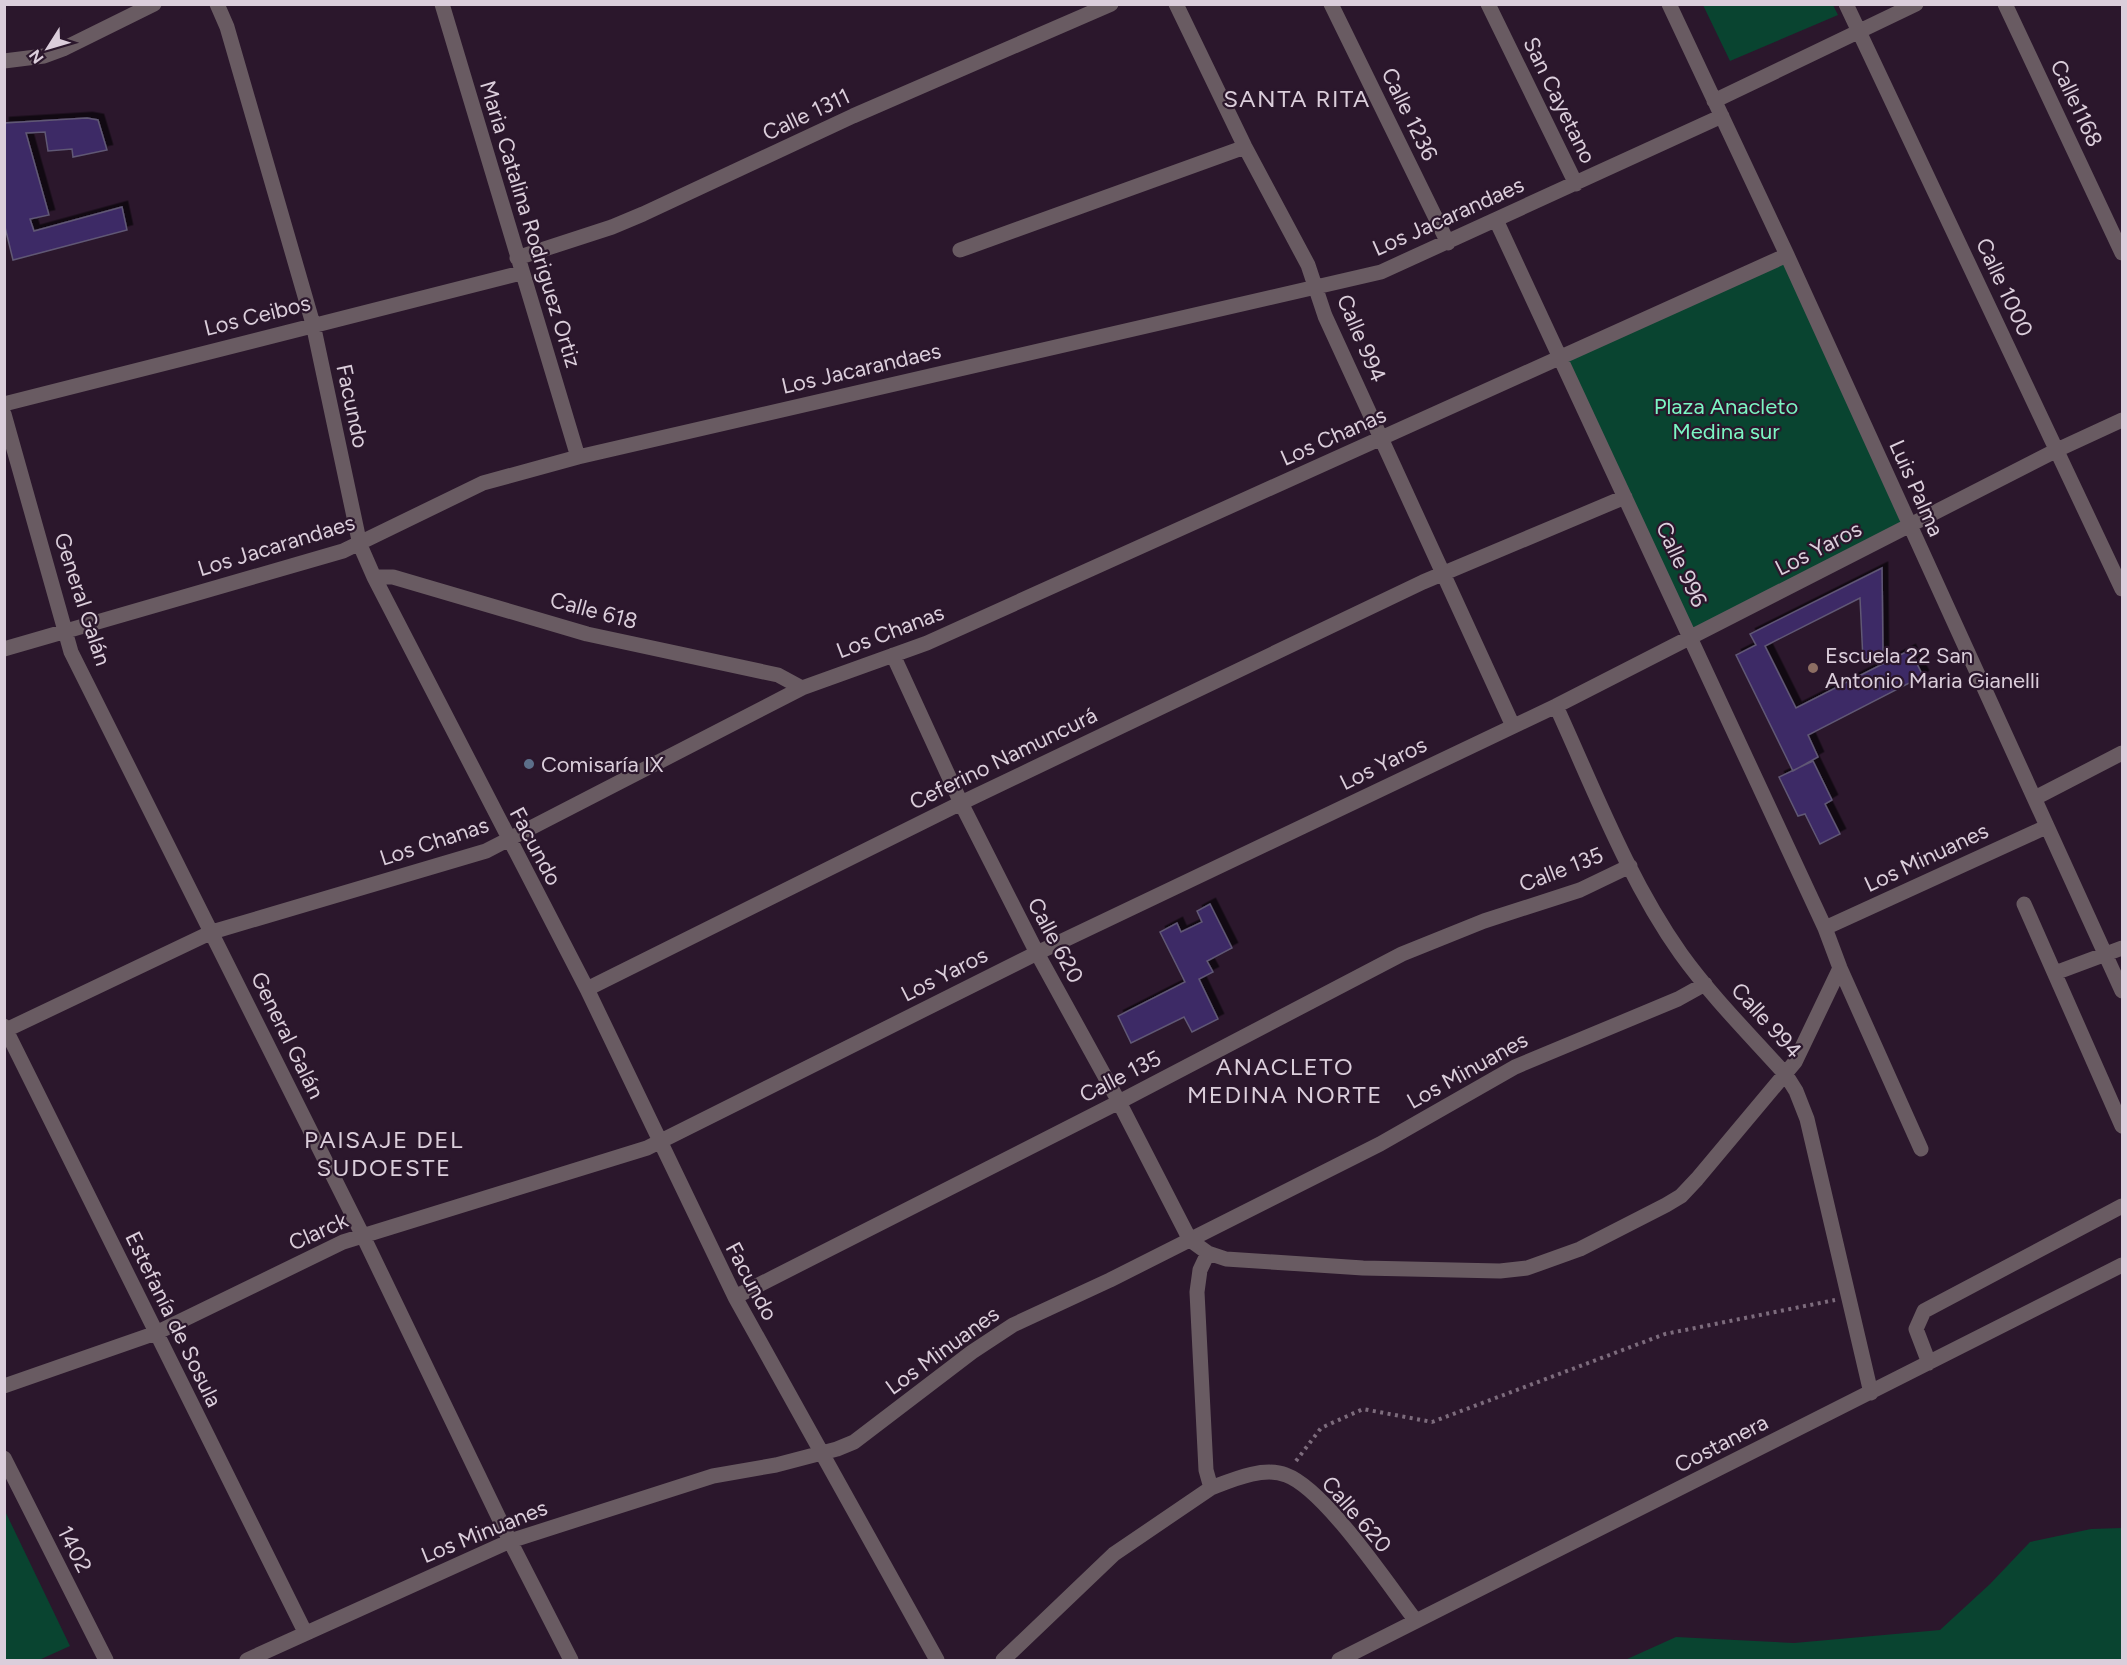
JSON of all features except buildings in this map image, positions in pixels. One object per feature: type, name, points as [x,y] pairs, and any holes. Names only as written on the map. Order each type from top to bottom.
[{"type":"street","points":[[4,61],[44,56],[129,10],[154,4]]},
{"type":"street","name":"Facundo","points":[[217,4],[227,27],[313,324],[360,544],[374,577],[587,989],[735,1297],[820,1454],[937,1660]]},
{"type":"street","name":"Maria Catalina Rodriguez Ortiz","points":[[442,4],[578,457]]},
{"type":"street","name":"Calle 1311","points":[[519,266],[643,214],[853,117],[1111,4]]},
{"type":"street","name":"Calle 994","points":[[1176,4],[1316,286],[1325,316],[1512,726]]},
{"type":"street","name":"Calle 1236","points":[[1331,4],[1448,243]]},
{"type":"street","name":"San Cayetano","points":[[1488,4],[1576,184]]},
{"type":"street","name":"Luis Palma","points":[[1669,4],[1787,255],[2122,991]]},
{"type":"street","name":"Calle 1000","points":[[1846,4],[2122,590]]},
{"type":"street","points":[[1714,101],[1916,4]]},
{"type":"street","name":"Calle1168","points":[[2005,4],[2122,253]]},
{"type":"street","name":"Los Jacarandaes","points":[[4,649],[360,544],[483,483],[578,457],[1381,272],[1722,116]]},
{"type":"street","points":[[960,250],[1245,147]]},
{"type":"street","name":"Calle 996","points":[[1497,220],[1825,928],[1840,968],[1921,1149]]},
{"type":"street","name":"Los Chanas","points":[[5,1029],[212,932],[471,857],[802,688],[927,643],[1787,255]]},
{"type":"street","name":"Los Ceibos","points":[[4,404],[313,324],[519,266]]},
{"type":"street","name":"General Galán","points":[[4,414],[65,631],[79,669],[363,1236],[510,1541],[571,1660]]},
{"type":"street","name":"Los Yaros","points":[[659,1142],[1037,953],[1556,706],[2056,450],[2122,420]]},
{"type":"street","name":"Ceferino Namuncurá","points":[[587,989],[961,803],[1442,573],[1625,497]]},
{"type":"street","name":"Calle 618","points":[[374,577],[393,578],[587,634],[778,675],[802,688]]},
{"type":"street","name":"Calle 620","points":[[893,656],[961,803],[1037,953],[1119,1102],[1190,1240]]},
{"type":"street","name":"Calle 994","points":[[1556,706],[1630,866],[1661,923],[1705,984],[1786,1075],[1796,1090],[1807,1119],[1871,1393]]},
{"type":"street","points":[[2035,798],[2122,753]]},
{"type":"street","name":"Los Minuanes","points":[[1825,928],[2046,827]]},
{"type":"street","name":"Calle 135","points":[[735,1297],[1119,1102],[1402,954],[1484,921],[1580,890],[1630,866]]},
{"type":"street","points":[[2024,904],[2122,1126]]},
{"type":"street","points":[[2055,972],[2122,948]]},
{"type":"street","points":[[1190,1240],[1208,1253],[1226,1259],[1374,1268],[1500,1271],[1551,1262],[1681,1196],[1786,1075],[1795,1062],[1840,968]]},
{"type":"street","name":"Los Minuanes","points":[[247,1660],[510,1541],[713,1476],[758,1470],[820,1454],[854,1442],[995,1335],[1380,1144],[1515,1067],[1678,999],[1705,984]]},
{"type":"street","name":"Estefanía de Sosula","points":[[5,1029],[305,1632]]},
{"type":"street","name":"Clarck","points":[[4,1386],[156,1333],[343,1242],[659,1142]]},
{"type":"street","points":[[1929,1363],[1916,1329],[1923,1311],[2122,1206]]},
{"type":"street","points":[[1208,1253],[1200,1270],[1197,1292],[1206,1470],[1211,1488]]},
{"type":"street","name":"Costanera","points":[[1339,1660],[1871,1393],[2122,1264]]},
{"type":"street","name":"1402","points":[[4,1458],[105,1660]]},
{"type":"street","name":"Calle 620","points":[[1003,1660],[1114,1554],[1211,1488],[1258,1473],[1286,1474],[1314,1494],[1338,1519],[1416,1621]]},
{"type":"path","points":[[1286,1474],[1321,1428],[1363,1409],[1432,1422],[1665,1334],[1847,1297]]},
{"type":"green space","points":[[1703,5],[1833,5],[1838,15],[1730,61]]},
{"type":"green space","name":"Plaza Anacleto Medina sur","points":[[1787,255],[1909,526],[1691,638],[1561,357]]},
{"type":"green space","points":[[5,1511],[70,1646],[39,1660],[5,1660]]},
{"type":"green space","points":[[2122,1528],[2122,1660],[1625,1660],[1676,1637],[1794,1643],[1940,1630],[1990,1584],[2030,1542],[2091,1529]]},
{"type":"place","name":"Escuela 22 San Antonio Maria Gianelli","points":[[1813,668]]},
{"type":"place","name":"Comisaría IX","points":[[529,764]]},
{"type":"district","name":"SANTA RITA","points":[[1297,99]]},
{"type":"district","name":"ANACLETO MEDINA NORTE","points":[[1285,1081]]},
{"type":"district","name":"PAISAJE DEL SUDOESTE","points":[[384,1154]]}]
